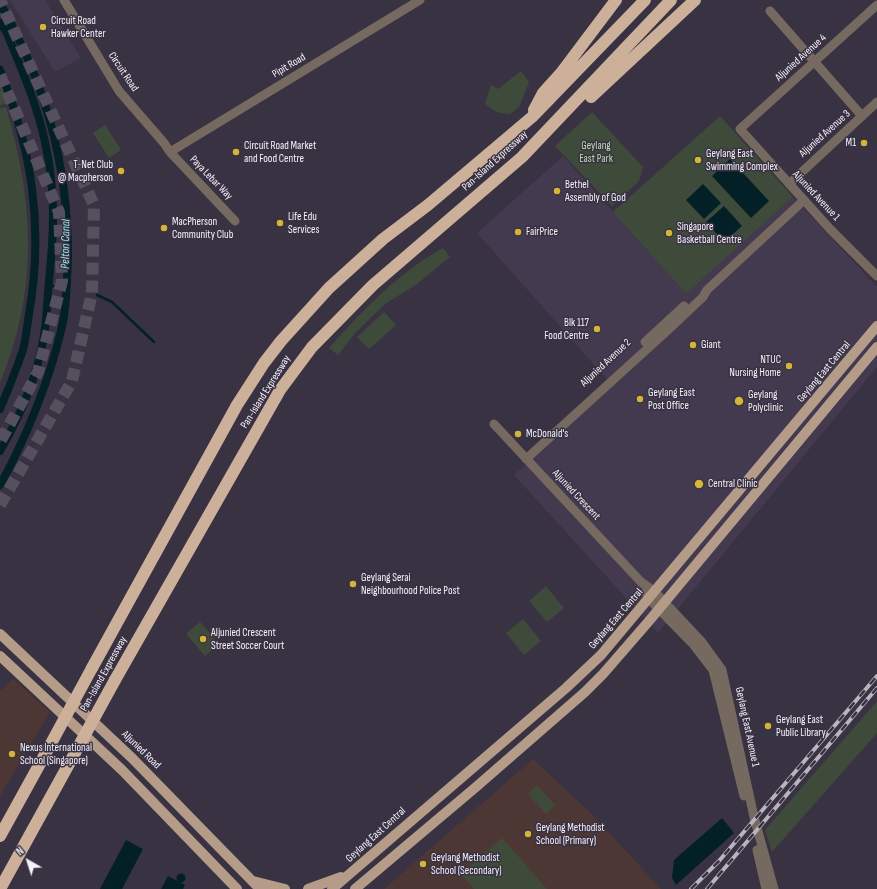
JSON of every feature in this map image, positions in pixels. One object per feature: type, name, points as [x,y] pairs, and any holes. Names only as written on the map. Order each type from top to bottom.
[{"type":"highway","points":[[532,117],[543,93],[561,73],[616,0]]},
{"type":"highway","name":"Pan-Island Expressway","points":[[0,836],[237,405],[264,363],[299,320],[329,288],[383,240],[428,205],[532,117],[645,0]]},
{"type":"highway","name":"Pan-Island Expressway","points":[[0,889],[206,518],[280,390],[312,347],[373,285],[522,157],[670,0]]},
{"type":"highway","points":[[522,157],[568,118],[695,0]]},
{"type":"main road","name":"Geylang East Central","points":[[332,889],[575,680],[601,655],[877,326]]},
{"type":"main road","points":[[355,889],[585,692],[622,654],[877,347]]},
{"type":"main road","name":"Aljunied Road","points":[[0,634],[132,758],[260,889]]},
{"type":"main road","points":[[0,656],[122,770],[191,840],[226,880],[237,889]]},
{"type":"main road","points":[[308,889],[353,872]]},
{"type":"main road","points":[[253,881],[285,889]]},
{"type":"street","name":"Circuit Road","points":[[64,0],[119,91],[170,152]]},
{"type":"street","name":"Pipit Road","points":[[170,152],[420,0]]},
{"type":"street","name":"Aljunied Avenue 4","points":[[740,129],[877,5]]},
{"type":"street","points":[[770,11],[862,116]]},
{"type":"street","name":"Aljunied Avenue 3","points":[[788,184],[877,102]]},
{"type":"street","name":"Aljunied Avenue 1","points":[[740,129],[788,184],[877,276]]},
{"type":"street","name":"Paya Lebar Way","points":[[170,152],[235,221]]},
{"type":"street","name":"Aljunied Avenue 2","points":[[524,457],[679,311],[699,293],[707,290],[804,200]]},
{"type":"street","name":"Aljunied Crescent","points":[[494,424],[641,582],[652,596]]},
{"type":"street","name":"Geylang East Avenue 1","points":[[652,596],[713,670],[766,889]]},
{"type":"street","name":"Geylang East Avenue 1","points":[[661,606],[701,641],[722,670],[754,817],[774,889]]},
{"type":"shaded area","name":"Circuit Road Hawker Center","points":[[10,0],[45,0],[81,58],[55,72]]},
{"type":"shaded area","points":[[563,156],[686,294],[793,197],[877,287],[877,367],[658,633],[514,475],[612,385],[477,233]]},
{"type":"shaded area","points":[[730,159],[769,201],[751,218],[712,176]]},
{"type":"shaded area","points":[[703,184],[721,203],[704,219],[686,200]]},
{"type":"shaded area","points":[[724,206],[742,226],[724,242],[706,222]]},
{"type":"shaded area","name":"Nexus International School (Singapore)","points":[[13,679],[50,712],[0,796],[0,691]]},
{"type":"shaded area","name":"Geylang Methodist School (Primary)","points":[[533,759],[593,815],[661,889],[384,889]]},
{"type":"shaded area","points":[[722,818],[734,833],[676,885],[672,878],[674,860]]},
{"type":"shaded area","points":[[126,840],[143,849],[122,889],[100,889]]},
{"type":"shaded area","points":[[181,873],[186,878],[181,883],[176,878]]},
{"type":"shaded area","points":[[168,876],[185,885],[183,889],[161,889]]},
{"type":"green space","points":[[521,71],[529,82],[519,107],[510,114],[506,114],[497,112],[485,104],[491,85],[498,89]]},
{"type":"green space","points":[[0,81],[10,103],[0,105]]},
{"type":"green space","points":[[6,107],[22,177],[27,212],[28,246],[26,280],[21,314],[13,348],[0,383],[0,108]]},
{"type":"green space","name":"Geylang East Park","points":[[592,112],[643,167],[639,181],[612,206],[555,146]]},
{"type":"green space","points":[[720,116],[793,197],[686,294],[613,212]]},
{"type":"green space","points":[[105,125],[121,150],[109,158],[93,133]]},
{"type":"green space","points":[[443,248],[450,257],[417,284],[385,304],[355,333],[338,355],[329,348],[382,293],[411,268]]},
{"type":"green space","points":[[384,312],[396,325],[369,349],[357,337]]},
{"type":"green space","points":[[546,586],[564,608],[547,622],[529,601]]},
{"type":"green space","points":[[523,619],[541,641],[524,655],[506,633]]},
{"type":"green space","name":"Aljunied Crescent Street Soccer Court","points":[[200,622],[219,644],[205,656],[186,634]]},
{"type":"green space","points":[[877,701],[877,733],[772,852],[765,830]]},
{"type":"green space","points":[[537,785],[555,805],[546,814],[528,794]]},
{"type":"green space","points":[[502,838],[547,889],[474,889],[461,874]]},
{"type":"waterway","name":"Pelton Canal","points":[[0,3],[30,63],[51,125],[64,188],[68,256],[67,289],[63,322],[52,363],[37,406],[10,467],[0,485]]},
{"type":"waterway","name":"Pelton Canal","points":[[0,23],[6,31],[23,72],[42,128],[49,160],[53,212],[52,246],[46,319],[40,355],[26,398],[0,451]]},
{"type":"waterway","name":"Pelton Canal","points":[[0,70],[20,130],[27,160],[35,220],[33,282],[24,346],[0,409]]},
{"type":"waterway","points":[[49,286],[66,286]]},
{"type":"waterway","points":[[97,295],[112,302],[154,342]]},
{"type":"tunnel","points":[[0,0],[94,205],[92,293],[72,381],[0,505]]},
{"type":"tunnel","points":[[0,75],[59,212],[62,281],[38,372],[0,442]]},
{"type":"railway","points":[[691,889],[719,861],[877,676]]},
{"type":"railway","points":[[707,889],[877,688]]},
{"type":"place","name":"Circuit Road Hawker Center","points":[[43,27]]},
{"type":"place","name":"M1","points":[[864,143]]},
{"type":"place","name":"Circuit Road Market and Food Centre","points":[[236,152]]},
{"type":"place","name":"Geylang East Swimming Complex","points":[[698,160]]},
{"type":"place","name":"T-Net Club @ Macpherson","points":[[121,171]]},
{"type":"place","name":"Bethel Assembly of God","points":[[557,191]]},
{"type":"place","name":"Life Edu Services","points":[[280,223]]},
{"type":"place","name":"MacPherson Community Club","points":[[164,228]]},
{"type":"place","name":"FairPrice","points":[[518,232]]},
{"type":"place","name":"Singapore Basketball Centre","points":[[669,233]]},
{"type":"place","name":"Blk 117 Food Centre","points":[[597,329]]},
{"type":"place","name":"Giant","points":[[693,345]]},
{"type":"place","name":"NTUC Nursing Home","points":[[789,366]]},
{"type":"place","name":"Geylang East Post Office","points":[[640,399]]},
{"type":"place","name":"Geylang Polyclinic","points":[[739,401]]},
{"type":"place","name":"McDonald's","points":[[518,434]]},
{"type":"place","name":"Central Clinic","points":[[699,484]]},
{"type":"place","name":"Geylang Serai Neighbourhood Police Post","points":[[353,584]]},
{"type":"place","name":"Aljunied Crescent Street Soccer Court","points":[[203,639]]},
{"type":"place","name":"Geylang East Public Library","points":[[768,726]]},
{"type":"place","name":"Nexus International School (Singapore)","points":[[12,754]]},
{"type":"place","name":"Geylang Methodist School (Primary)","points":[[528,834]]},
{"type":"place","name":"Geylang Methodist School (Secondary)","points":[[423,864]]}]
